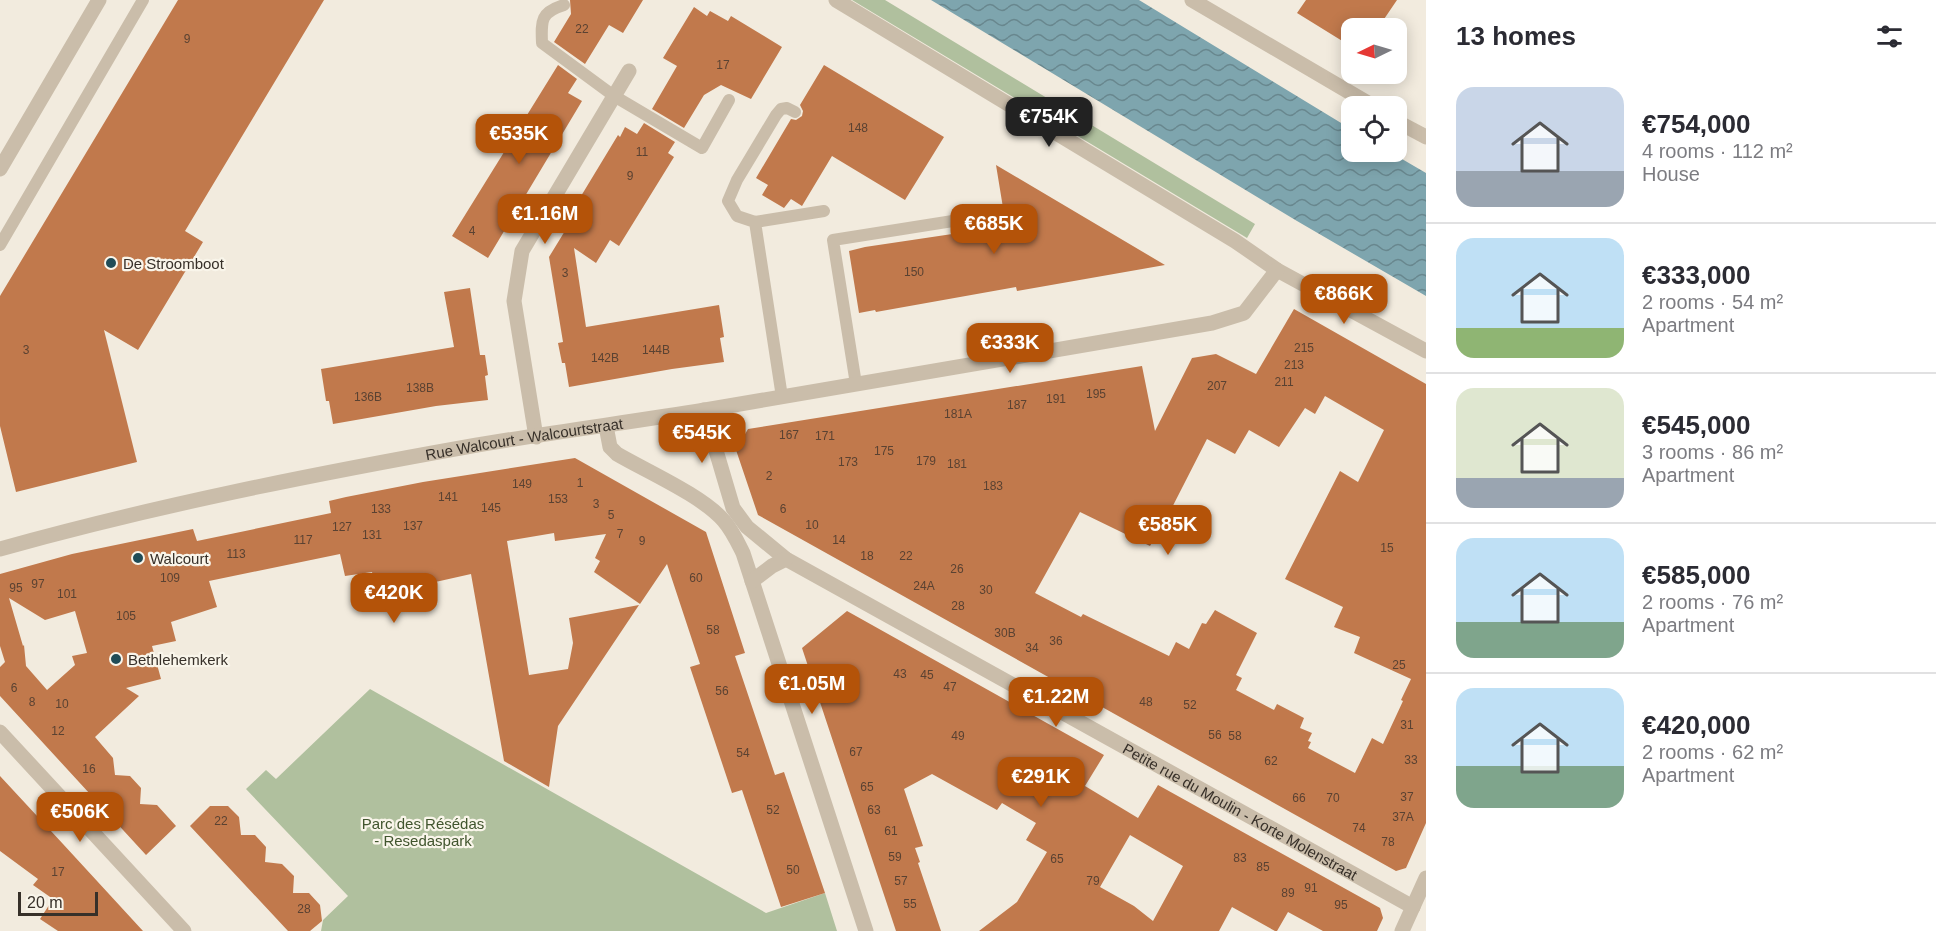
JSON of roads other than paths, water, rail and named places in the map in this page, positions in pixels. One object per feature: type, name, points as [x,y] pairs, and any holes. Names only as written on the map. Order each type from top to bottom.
[{"type":"street","points":[[0,170],[99,0]]},
{"type":"street","points":[[836,0],[1235,241],[1277,270],[1426,351]]},
{"type":"street","points":[[1192,0],[1356,96]]},
{"type":"street","points":[[536,436],[514,301],[522,251],[628,71]]},
{"type":"street","points":[[1407,125],[1422,130]]},
{"type":"street","name":"Rue Walcourt - Walcourtstraat","points":[[0,549],[92,523],[215,495],[470,447],[782,397],[1212,323],[1245,314],[1277,270]]},
{"type":"street","points":[[704,410],[734,534],[743,553],[866,931]]},
{"type":"street","name":"Petite rue du Moulin - Korte Molenstraat","points":[[606,426],[610,447],[617,454],[706,505],[728,514],[786,559],[1419,904]]},
{"type":"street","points":[[752,581],[786,559]]},
{"type":"street","points":[[0,732],[184,931]]},
{"type":"street","points":[[1402,931],[1419,904],[1426,878]]},
{"type":"lane","points":[[0,245],[143,0]]},
{"type":"lane","points":[[564,5],[551,9],[545,15],[541,24],[542,43],[614,96],[702,148],[729,100]]},
{"type":"lane","points":[[795,112],[787,108],[781,109],[776,115],[737,180],[728,201],[737,216],[755,222],[824,211]]},
{"type":"lane","points":[[856,384],[833,240],[978,217]]},
{"type":"lane","points":[[755,222],[782,397]]},
{"type":"water","points":[[931,0],[1139,0],[1341,123],[1341,162],[1407,162],[1426,173],[1426,296],[1297,221]]},
{"type":"place","name":"De Stroomboot","points":[[111,263]]},
{"type":"place","name":"Walcourt","points":[[138,558]]},
{"type":"place","name":"Bethlehemkerk","points":[[116,659]]},
{"type":"park label","name":"Parc des Résédas - Resedaspark","points":[[423,832]]}]
